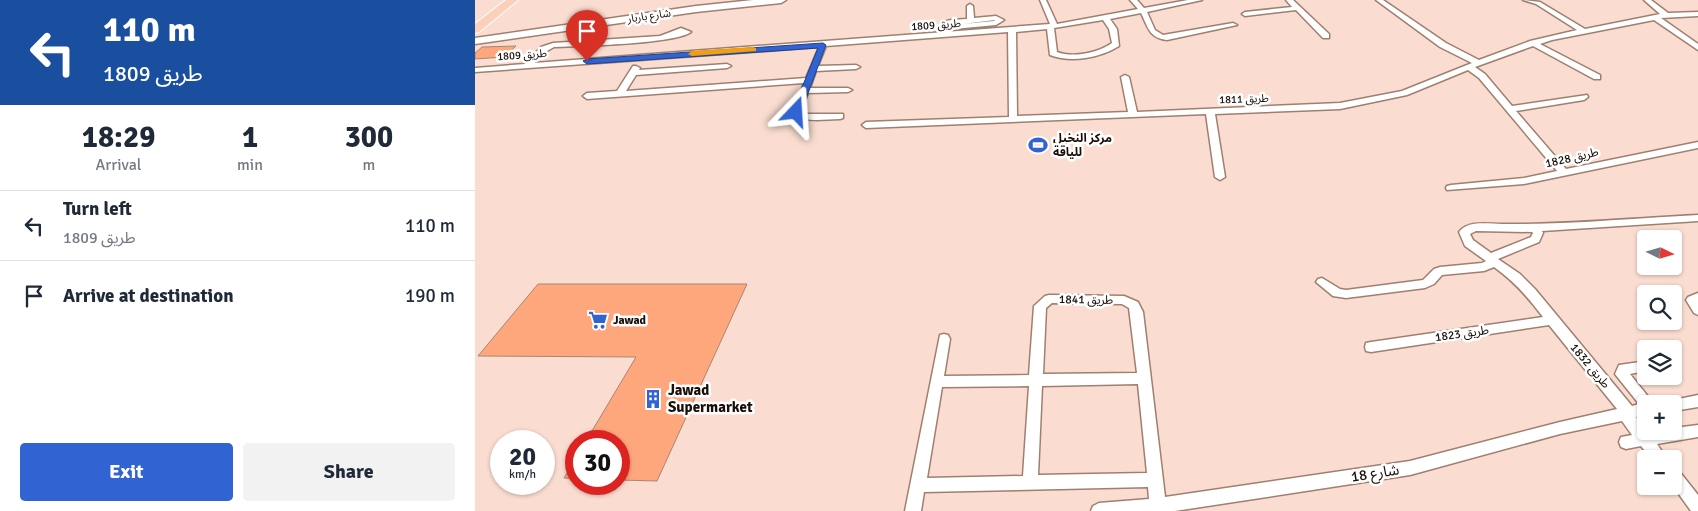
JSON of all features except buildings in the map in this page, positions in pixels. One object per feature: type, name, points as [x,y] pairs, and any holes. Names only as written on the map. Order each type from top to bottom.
[{"type":"main road","points":[[475,18],[499,0]]},
{"type":"main road","points":[[475,30],[513,0]]},
{"type":"street","name":"شارع باربار","points":[[475,41],[781,0]]},
{"type":"street","points":[[1043,0],[1052,26],[1053,53],[1064,57],[1107,50],[1116,44],[1113,29],[1105,17]]},
{"type":"street","points":[[1133,0],[1143,10],[1153,34],[1161,37],[1233,25]]},
{"type":"street","name":"طريق 1809","points":[[475,70],[823,45],[972,26],[1011,30],[1052,26],[1199,0]]},
{"type":"street","points":[[1289,0],[1326,36]]},
{"type":"street","points":[[1379,0],[1443,44],[1478,63]]},
{"type":"street","points":[[1526,0],[1538,3],[1583,31]]},
{"type":"street","points":[[1647,0],[1665,15]]},
{"type":"street","points":[[970,6],[972,26]]},
{"type":"street","points":[[1245,14],[1297,8]]},
{"type":"street","name":"طريق 1811","points":[[866,125],[1340,106],[1404,92],[1533,43],[1665,15],[1698,14]]},
{"type":"street","points":[[1657,18],[1698,48]]},
{"type":"street","points":[[946,30],[962,24],[972,26],[984,22]]},
{"type":"street","points":[[1011,30],[1013,120]]},
{"type":"street","points":[[528,65],[544,49],[553,45],[675,36],[666,56]]},
{"type":"street","name":"شارع باربار","points":[[475,37],[488,38]]},
{"type":"street","points":[[1533,43],[1597,77]]},
{"type":"street","points":[[823,45],[796,110],[799,116],[840,116]]},
{"type":"street","points":[[675,79],[690,54]]},
{"type":"street","points":[[813,69],[856,67]]},
{"type":"street","points":[[1469,67],[1482,76],[1564,173]]},
{"type":"street","points":[[620,94],[635,70],[675,79],[724,72]]},
{"type":"street","points":[[587,96],[620,94],[675,79],[724,72],[809,80]]},
{"type":"street","points":[[1125,77],[1133,114]]},
{"type":"street","points":[[804,92],[848,90]]},
{"type":"street","points":[[1509,109],[1584,97]]},
{"type":"street","points":[[1210,111],[1220,177]]},
{"type":"street","name":"طريق 1828","points":[[1451,188],[1517,182],[1698,145]]},
{"type":"street","points":[[1322,282],[1337,293],[1346,294],[1425,284],[1431,281],[1435,274],[1440,271],[1484,267],[1492,260],[1535,239],[1538,233],[1535,228],[1698,218]]},
{"type":"street","name":"طريق 1832","points":[[1535,228],[1474,226],[1466,229],[1464,232],[1466,239],[1528,288],[1637,428]]},
{"type":"street","points":[[1698,297],[1692,300],[1698,310]]},
{"type":"street","name":"طريق 1841","points":[[1030,482],[1040,306],[1045,301],[1054,299],[1125,300],[1133,304],[1137,312],[1158,506]]},
{"type":"street","name":"طريق 1823","points":[[1371,347],[1552,320]]},
{"type":"street","points":[[913,511],[944,339]]},
{"type":"street","points":[[1637,367],[1624,369],[1622,374],[1640,395]]},
{"type":"street","points":[[936,382],[1144,378]]},
{"type":"street","points":[[1682,404],[1698,401]]},
{"type":"street","name":"شارع 18","points":[[1099,511],[1158,506],[1410,468],[1637,410]]},
{"type":"street","points":[[1682,433],[1698,431]]},
{"type":"street","points":[[1626,442],[1639,440]]},
{"type":"street","points":[[918,485],[1155,480]]},
{"type":"street","points":[[1682,487],[1698,508]]},
{"type":"slow traffic","points":[[692,54],[753,50]]},
{"type":"place","name":"مركز النخيل للياقة","points":[[1038,145]]},
{"type":"place","name":"Jawad","points":[[598,320]]},
{"type":"place","name":"Jawad Supermarket","points":[[653,399]]},
{"type":"route","points":[[587,61],[823,45],[796,112]]}]
